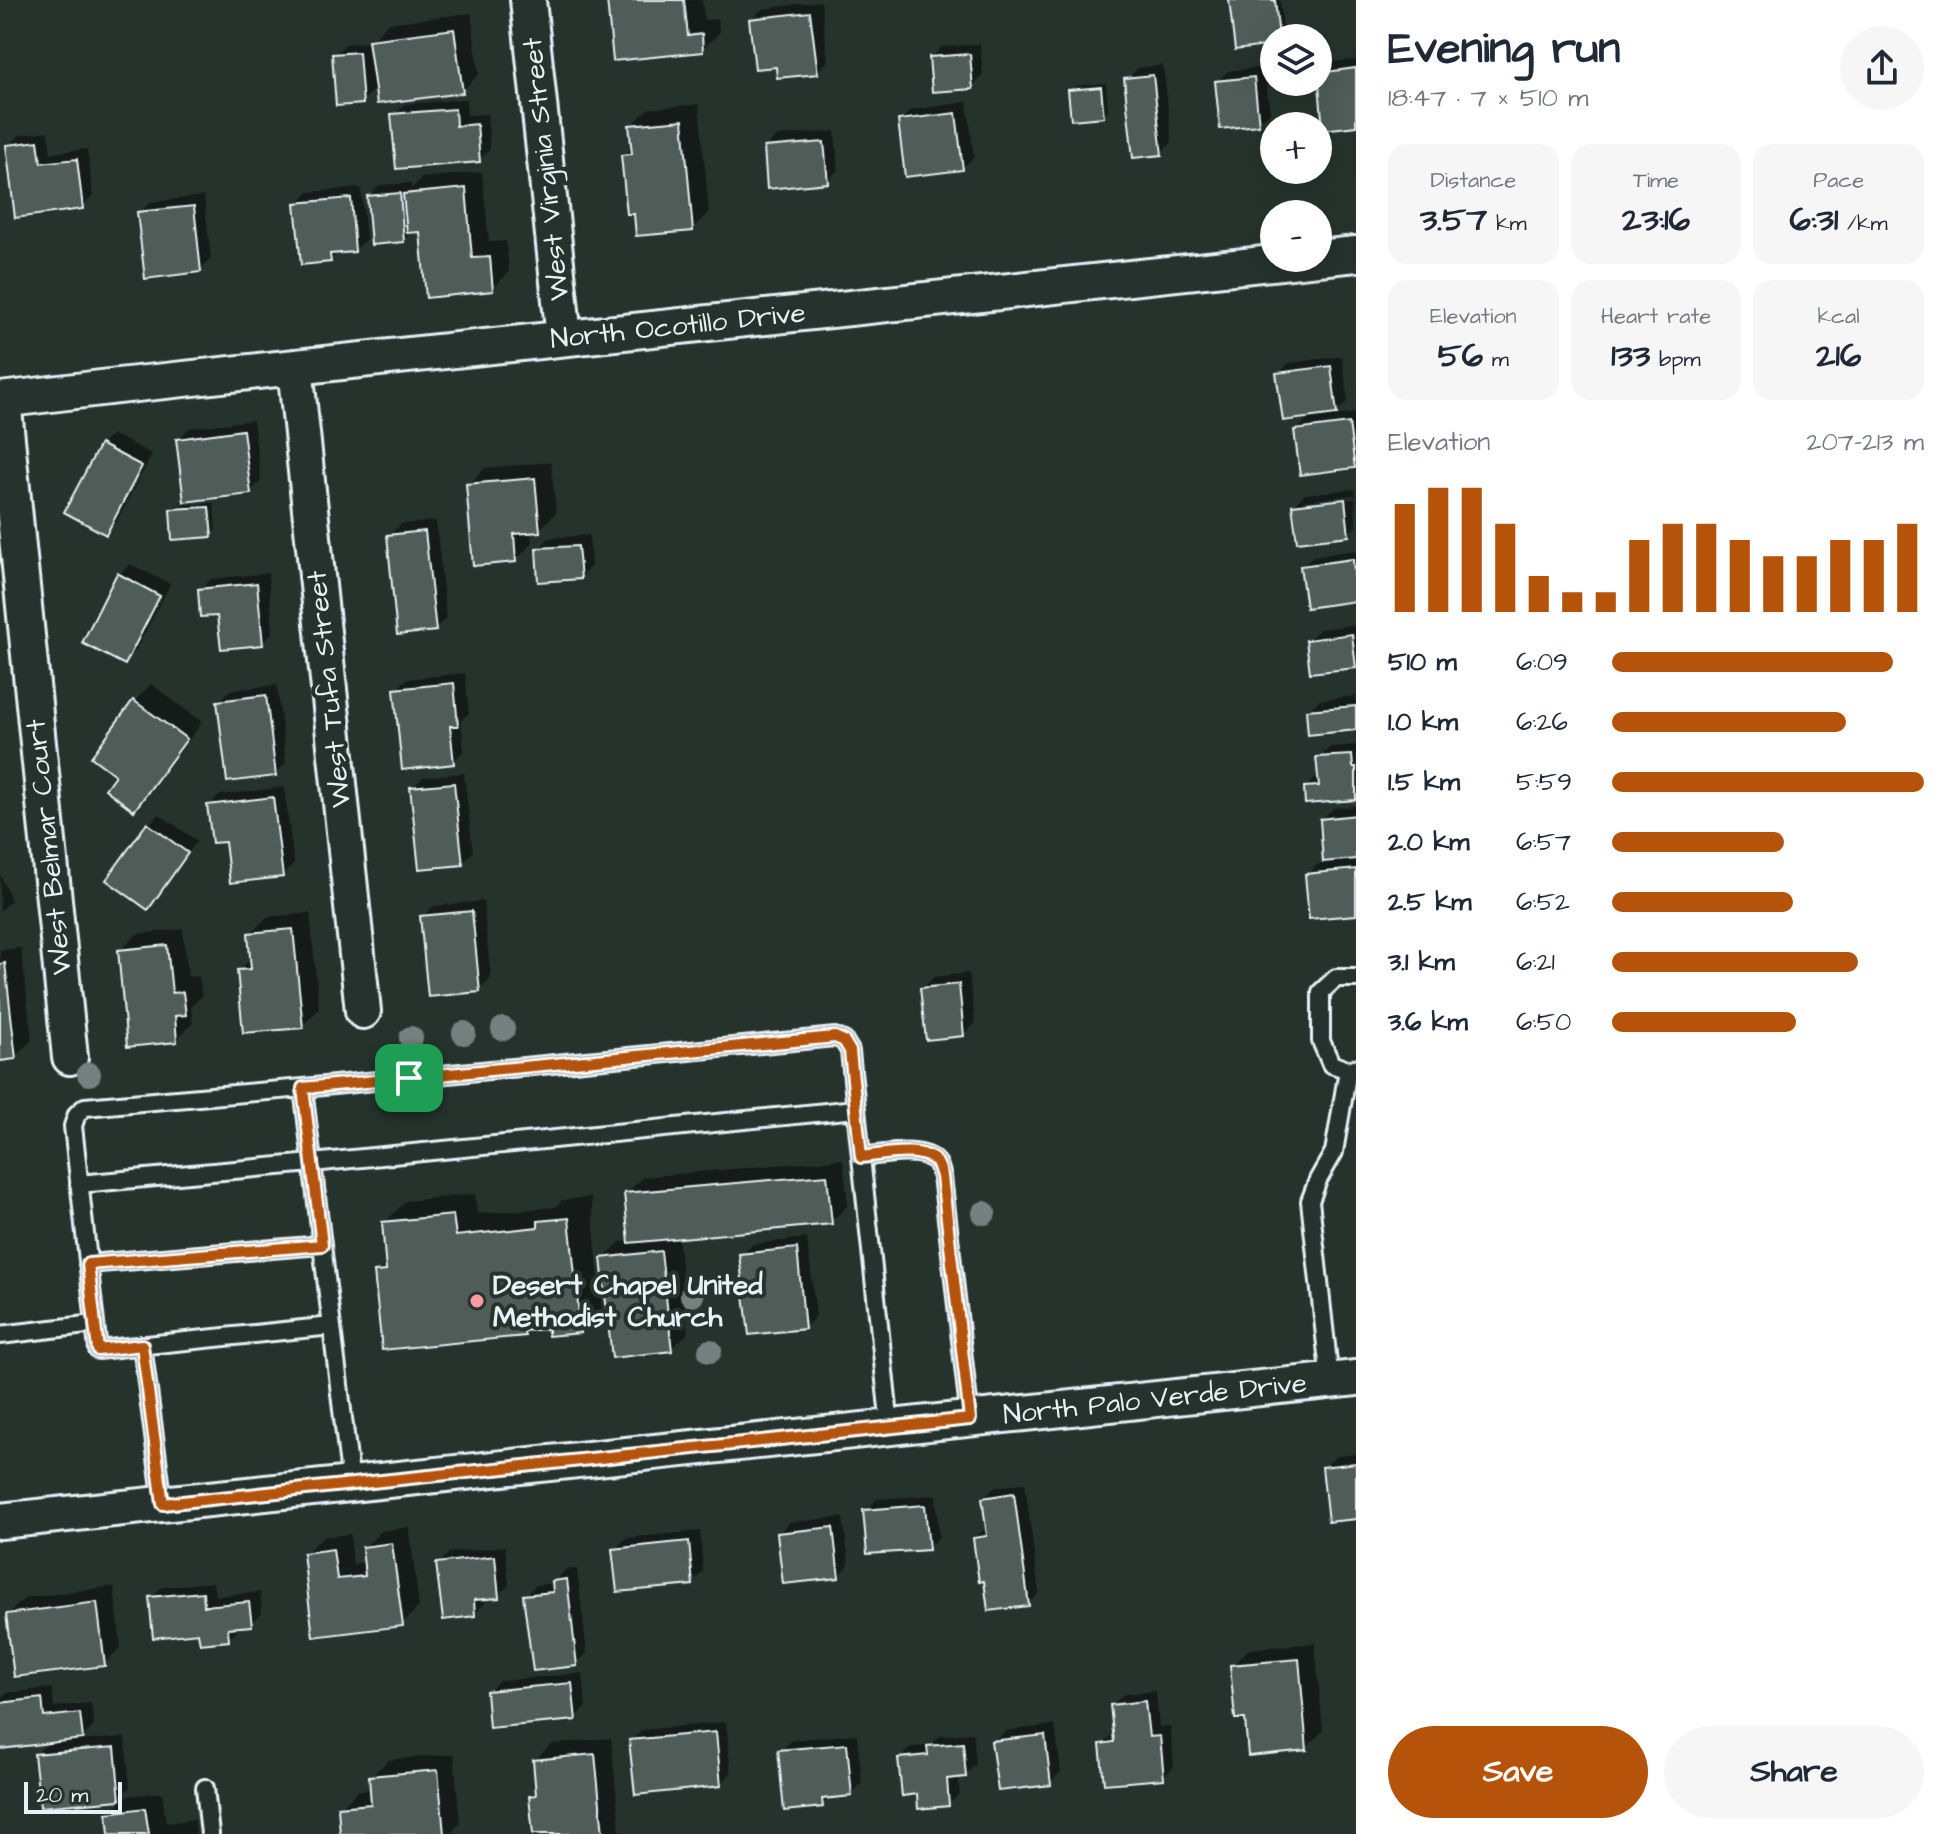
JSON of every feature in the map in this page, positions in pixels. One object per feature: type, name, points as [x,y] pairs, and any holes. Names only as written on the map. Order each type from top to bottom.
[{"type":"street","name":"West Virginia Street","points":[[528,0],[564,338]]},
{"type":"street","name":"North Ocotillo Drive","points":[[1,400],[1356,254]]},
{"type":"street","name":"West Tufa Street","points":[[295,367],[363,1011]]},
{"type":"street","name":"West Belmar Court","points":[[1,400],[70,1057]]},
{"type":"street","name":"North Palo Verde Drive","points":[[0,1521],[1343,1380]]},
{"type":"lane","points":[[1343,1380],[1310,1201],[1334,1152],[1352,1069],[1331,1064],[1321,1041],[1321,992],[1336,978],[1356,978]]},
{"type":"lane","points":[[332,1326],[98,1350],[73,1126],[77,1114],[85,1107],[835,1037],[844,1041],[850,1051],[890,1427]]},
{"type":"lane","points":[[303,1088],[351,1484]]},
{"type":"lane","points":[[79,1184],[856,1109]]},
{"type":"lane","points":[[861,1157],[911,1152],[926,1155],[937,1163],[942,1176],[970,1419]]},
{"type":"lane","points":[[88,1264],[322,1245]]},
{"type":"lane","points":[[0,1335],[95,1324]]},
{"type":"lane","points":[[142,1345],[163,1504]]},
{"type":"lane","points":[[205,1788],[210,1834]]},
{"type":"building","points":[[607,0],[684,0],[688,36],[702,34],[703,52],[613,61]]},
{"type":"building","points":[[1229,0],[1275,0],[1278,24],[1260,24],[1260,47],[1235,50]]},
{"type":"building","points":[[810,12],[818,74],[777,78],[776,67],[755,69],[749,19]]},
{"type":"building","points":[[454,29],[463,93],[377,104],[368,40]]},
{"type":"building","points":[[359,52],[363,104],[336,106],[332,54]]},
{"type":"building","points":[[970,54],[973,89],[932,92],[929,57]]},
{"type":"building","points":[[1356,68],[1356,126],[1332,129],[1332,112],[1321,112],[1320,96],[1332,96],[1332,71]]},
{"type":"building","points":[[1153,75],[1162,155],[1133,158],[1124,78]]},
{"type":"building","points":[[1254,77],[1259,125],[1220,129],[1215,81]]},
{"type":"building","points":[[1101,87],[1104,117],[1071,120],[1068,90]]},
{"type":"building","points":[[455,109],[456,126],[477,124],[480,162],[396,169],[391,114]]},
{"type":"building","points":[[956,113],[963,170],[905,177],[898,120]]},
{"type":"building","points":[[683,120],[693,231],[636,236],[634,214],[627,214],[621,155],[632,154],[629,125]]},
{"type":"building","points":[[38,141],[41,163],[77,159],[83,209],[15,218],[6,145]]},
{"type":"building","points":[[824,142],[828,183],[767,189],[764,147]]},
{"type":"building","points":[[466,188],[472,258],[490,257],[493,291],[426,298],[420,232],[407,233],[403,194]]},
{"type":"building","points":[[400,193],[404,242],[371,245],[367,196]]},
{"type":"building","points":[[351,198],[355,252],[330,254],[331,262],[301,265],[295,203]]},
{"type":"building","points":[[194,206],[201,272],[145,279],[137,212]]},
{"type":"building","points":[[1331,366],[1337,414],[1283,421],[1276,373]]},
{"type":"building","points":[[1349,423],[1355,468],[1300,475],[1294,430]]},
{"type":"building","points":[[243,430],[251,494],[184,502],[176,439]]},
{"type":"building","points":[[100,444],[142,466],[106,535],[64,512]]},
{"type":"building","points":[[535,478],[540,532],[514,534],[516,562],[473,566],[466,484]]},
{"type":"building","points":[[1345,499],[1349,536],[1297,542],[1292,505]]},
{"type":"building","points":[[209,507],[212,537],[172,540],[170,509]]},
{"type":"building","points":[[425,531],[436,631],[397,635],[387,535]]},
{"type":"building","points":[[578,546],[581,579],[538,582],[536,548]]},
{"type":"building","points":[[1353,559],[1356,601],[1306,608],[1300,566]]},
{"type":"building","points":[[117,573],[160,596],[125,665],[82,643]]},
{"type":"building","points":[[257,583],[263,645],[221,649],[217,616],[200,617],[198,589]]},
{"type":"building","points":[[1352,634],[1356,668],[1310,673],[1306,640]]},
{"type":"building","points":[[454,683],[458,726],[450,726],[454,764],[402,770],[394,689]]},
{"type":"building","points":[[266,695],[276,776],[227,782],[217,701]]},
{"type":"building","points":[[133,700],[187,739],[134,811],[105,789],[115,775],[91,757]]},
{"type":"building","points":[[1356,706],[1356,730],[1308,735],[1306,710]]},
{"type":"building","points":[[1352,755],[1353,767],[1356,767],[1356,800],[1305,804],[1304,787],[1319,786],[1316,757]]},
{"type":"building","points":[[454,783],[463,865],[419,869],[410,787]]},
{"type":"building","points":[[273,797],[283,877],[230,883],[225,842],[212,843],[207,805]]},
{"type":"building","points":[[1356,815],[1356,859],[1323,862],[1320,819]]},
{"type":"building","points":[[147,823],[188,853],[148,910],[106,880]]},
{"type":"building","points":[[1356,869],[1356,915],[1309,919],[1305,874]]},
{"type":"building","points":[[472,911],[480,992],[428,997],[420,916]]},
{"type":"building","points":[[293,929],[303,1028],[243,1033],[237,970],[251,969],[248,933]]},
{"type":"building","points":[[167,945],[172,993],[183,992],[186,1015],[175,1016],[177,1042],[127,1047],[118,950]]},
{"type":"building","points":[[5,963],[16,1059],[0,1061],[0,964]]},
{"type":"building","points":[[959,984],[964,1036],[926,1040],[920,988]]},
{"type":"building","points":[[827,1175],[832,1224],[629,1243],[624,1193]]},
{"type":"building","name":"Desert Chapel United Methodist Church","points":[[453,1215],[456,1236],[538,1227],[538,1221],[569,1218],[581,1333],[548,1336],[548,1329],[524,1331],[525,1336],[382,1350],[374,1272],[386,1271],[382,1222]]},
{"type":"building","points":[[797,1248],[805,1329],[749,1335],[739,1254]]},
{"type":"building","points":[[661,1251],[672,1351],[612,1358],[601,1258]]},
{"type":"building","points":[[1356,1463],[1356,1519],[1328,1522],[1322,1467]]},
{"type":"building","points":[[1014,1493],[1029,1606],[988,1611],[984,1581],[979,1582],[973,1538],[987,1536],[982,1498]]},
{"type":"building","points":[[925,1505],[929,1550],[867,1554],[863,1510]]},
{"type":"building","points":[[833,1527],[839,1578],[783,1584],[777,1533]]},
{"type":"building","points":[[689,1541],[693,1585],[617,1592],[612,1549]]},
{"type":"building","points":[[392,1543],[403,1626],[313,1637],[303,1553],[333,1549],[337,1579],[365,1576],[362,1547]]},
{"type":"building","points":[[495,1556],[499,1598],[474,1600],[475,1616],[443,1620],[436,1563]]},
{"type":"building","points":[[567,1579],[577,1666],[533,1671],[523,1595],[553,1592],[552,1581]]},
{"type":"building","points":[[203,1592],[204,1606],[249,1602],[252,1626],[228,1628],[229,1641],[200,1644],[198,1633],[153,1638],[149,1597]]},
{"type":"building","points":[[97,1602],[105,1666],[14,1677],[6,1614]]},
{"type":"building","points":[[1299,1659],[1307,1750],[1248,1756],[1245,1719],[1235,1719],[1230,1665]]},
{"type":"building","points":[[572,1683],[576,1720],[489,1728],[486,1691]]},
{"type":"building","points":[[42,1698],[44,1717],[80,1713],[83,1739],[0,1749],[0,1703]]},
{"type":"building","points":[[1145,1701],[1149,1737],[1160,1736],[1164,1779],[1104,1784],[1100,1744],[1114,1742],[1110,1705]]},
{"type":"building","points":[[716,1732],[721,1786],[635,1795],[629,1740]]},
{"type":"building","points":[[1045,1735],[1051,1785],[998,1791],[991,1741]]},
{"type":"building","points":[[963,1743],[966,1777],[947,1779],[949,1806],[918,1809],[917,1794],[902,1796],[898,1758],[928,1755],[927,1746]]},
{"type":"building","points":[[847,1744],[852,1796],[822,1799],[823,1807],[784,1811],[778,1750]]},
{"type":"building","points":[[115,1747],[120,1800],[40,1807],[34,1754]]},
{"type":"building","points":[[595,1754],[603,1834],[533,1834],[529,1796],[536,1795],[533,1760]]},
{"type":"building","points":[[438,1770],[444,1834],[340,1834],[338,1807],[371,1804],[369,1776]]},
{"type":"building","points":[[145,1808],[149,1834],[109,1834],[107,1813]]},
{"type":"place","name":"Desert Chapel United Methodist Church","points":[[477,1301]]},
{"type":"route","points":[[835,1037],[844,1041],[850,1051],[861,1157],[911,1152],[926,1155],[937,1163],[942,1176],[970,1419],[163,1504],[142,1345],[98,1350],[88,1264],[322,1245],[303,1088],[409,1078],[835,1037]]}]
